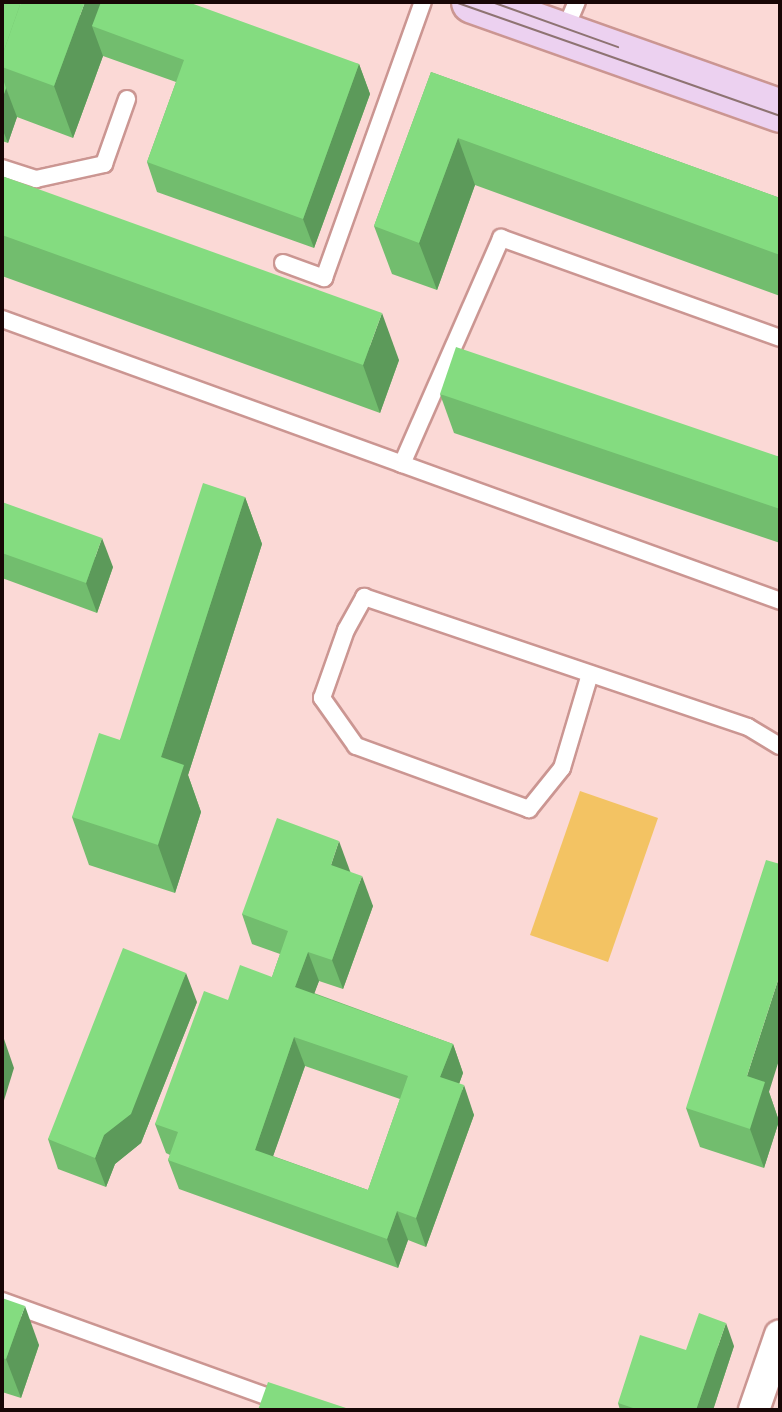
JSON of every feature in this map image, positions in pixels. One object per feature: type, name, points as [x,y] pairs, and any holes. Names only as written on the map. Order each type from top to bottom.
[{"type":"main road","points":[[473,2],[570,18],[780,111]]},
{"type":"street","points":[[754,1410],[780,1335]]},
{"type":"lane","points":[[283,263],[324,278],[423,2]]},
{"type":"lane","points":[[2,168],[36,179],[104,164],[127,99]]},
{"type":"lane","points":[[402,464],[501,238],[780,338]]},
{"type":"lane","points":[[2,319],[780,601]]},
{"type":"lane","points":[[590,674],[562,768],[529,809],[356,746],[322,698],[346,630],[364,597],[748,727],[780,746]]},
{"type":"lane","points":[[2,1301],[304,1410]]},
{"type":"shaded area","points":[[580,791],[658,818],[608,962],[530,935]]},
{"type":"building","points":[[2,2],[21,2],[2,56]]},
{"type":"building","points":[[21,2],[85,2],[54,86],[2,67],[2,56]]},
{"type":"building","points":[[101,2],[188,2],[359,64],[303,219],[147,162],[184,60],[92,26]]},
{"type":"building","points":[[431,72],[780,198],[780,255],[458,138],[419,243],[374,226]]},
{"type":"building","points":[[2,76],[6,88],[2,100]]},
{"type":"building","points":[[2,176],[382,313],[363,365],[2,235]]},
{"type":"building","points":[[456,347],[780,457],[780,509],[440,394]]},
{"type":"building","points":[[203,483],[245,497],[161,757],[184,765],[158,845],[72,817],[99,733],[120,740]]},
{"type":"building","points":[[2,502],[102,538],[86,583],[2,553]]},
{"type":"building","points":[[277,818],[339,841],[331,865],[362,876],[332,960],[308,952],[295,987],[453,1044],[440,1077],[464,1085],[416,1218],[397,1211],[387,1239],[168,1160],[178,1132],[155,1124],[204,991],[228,1000],[240,965],[272,977],[288,931],[242,914]],"holes":[[[294,1037],[408,1076],[368,1190],[255,1150]]]},
{"type":"building","points":[[766,860],[780,864],[780,974],[747,1076],[765,1082],[750,1129],[686,1108]]},
{"type":"building","points":[[123,948],[186,973],[131,1114],[104,1135],[95,1158],[48,1139]]},
{"type":"building","points":[[2,1298],[25,1306],[6,1359],[2,1358]]},
{"type":"building","points":[[699,1313],[726,1323],[696,1410],[639,1410],[618,1403],[640,1335],[686,1350]]},
{"type":"building","points":[[268,1382],[352,1410],[258,1410]]},
{"type":"tram line","points":[[455,2],[780,116]]},
{"type":"tram line","points":[[492,2],[618,47]]}]
